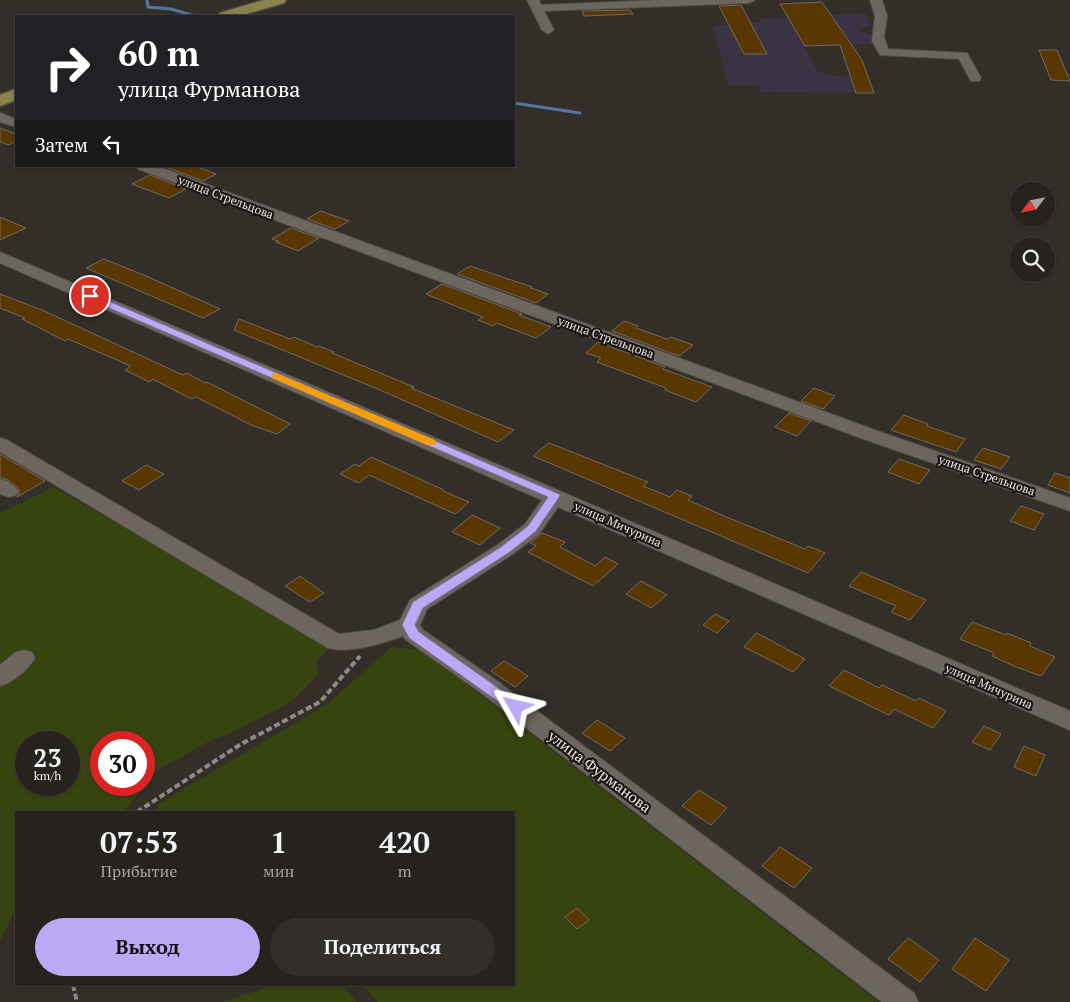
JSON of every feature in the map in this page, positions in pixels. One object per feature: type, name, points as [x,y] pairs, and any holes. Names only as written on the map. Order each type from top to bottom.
[{"type":"main road","points":[[228,15],[279,0]]},
{"type":"main road","points":[[0,101],[15,94]]},
{"type":"street","points":[[548,30],[536,4],[749,0]]},
{"type":"street","points":[[876,0],[881,18],[873,30],[879,46],[884,52],[963,56],[975,78]]},
{"type":"street","points":[[0,117],[15,122]]},
{"type":"street","name":"улица Стрельцова","points":[[146,167],[865,433],[1070,504]]},
{"type":"street","name":"улица Мичурина","points":[[0,257],[555,496],[1070,721]]},
{"type":"street","points":[[0,444],[336,642],[377,637],[409,625],[418,605],[506,549],[532,529],[555,496]]},
{"type":"street","name":"улица Фурманова","points":[[409,625],[414,635],[486,684],[904,1002]]},
{"type":"street","points":[[0,678],[24,658]]},
{"type":"path","points":[[139,811],[241,744],[320,702],[377,637]]},
{"type":"path","points":[[73,986],[77,1002]]},
{"type":"shaded area","points":[[866,13],[870,26],[860,28],[861,31],[872,35],[872,44],[804,46],[817,71],[835,76],[861,77],[873,86],[876,93],[760,92],[758,85],[728,85],[713,26],[760,22],[758,19]]},
{"type":"green space","points":[[53,487],[332,645],[316,661],[318,675],[292,701],[233,732],[210,741],[155,773],[155,731],[90,731],[90,796],[136,796],[126,809],[121,811],[15,811],[15,909],[0,942],[0,513]]},
{"type":"green space","points":[[392,647],[422,650],[878,1002],[378,1002],[364,986],[515,986],[515,811],[158,811],[158,804],[326,705]]},
{"type":"green space","points":[[271,986],[343,986],[357,1002],[223,1002]]},
{"type":"building","points":[[822,2],[862,60],[874,93],[856,93],[840,45],[805,46],[780,4]]},
{"type":"building","points":[[741,5],[767,54],[744,54],[719,6]]},
{"type":"building","points":[[630,10],[633,14],[584,16],[582,11]]},
{"type":"building","points":[[1039,50],[1057,50],[1070,81],[1051,80]]},
{"type":"building","points":[[0,128],[15,134],[15,142],[9,145],[0,142]]},
{"type":"building","points":[[166,167],[198,167],[216,174],[203,181]]},
{"type":"building","points":[[150,175],[186,189],[169,198],[132,184]]},
{"type":"building","points":[[320,211],[349,221],[335,229],[307,219]]},
{"type":"building","points":[[0,217],[26,228],[0,240]]},
{"type":"building","points":[[291,228],[319,238],[298,251],[272,239]]},
{"type":"building","points":[[104,259],[220,309],[203,318],[86,268]]},
{"type":"building","points":[[470,266],[548,294],[536,303],[457,274]]},
{"type":"building","points":[[442,284],[551,327],[536,338],[496,323],[493,326],[478,320],[483,317],[426,294]]},
{"type":"building","points":[[0,294],[42,310],[183,375],[187,373],[290,424],[277,434],[251,425],[196,397],[191,399],[153,379],[149,382],[125,370],[131,366],[68,339],[65,341],[22,319],[25,318],[0,308]]},
{"type":"building","points":[[239,319],[290,339],[294,337],[334,352],[332,353],[414,387],[411,388],[514,430],[498,442],[380,390],[234,330]]},
{"type":"building","points":[[624,321],[638,326],[636,328],[667,339],[671,337],[693,345],[679,356],[612,331]]},
{"type":"building","points":[[598,342],[712,387],[696,402],[665,390],[666,388],[597,362],[601,358],[586,353]]},
{"type":"building","points":[[814,388],[835,396],[823,409],[801,401]]},
{"type":"building","points":[[789,413],[811,421],[797,436],[775,427]]},
{"type":"building","points":[[904,415],[928,424],[927,426],[965,439],[956,452],[891,430]]},
{"type":"building","points":[[549,443],[648,482],[643,486],[670,497],[677,490],[692,496],[688,500],[724,516],[805,549],[808,546],[825,553],[808,573],[533,456]]},
{"type":"building","points":[[983,448],[1010,457],[1001,469],[974,460]]},
{"type":"building","points":[[0,454],[45,481],[17,497],[20,490],[8,480],[0,477]]},
{"type":"building","points":[[371,457],[469,502],[455,514],[369,475],[359,483],[340,474],[355,464],[359,466]]},
{"type":"building","points":[[899,459],[930,470],[919,484],[888,472]]},
{"type":"building","points":[[146,465],[164,474],[139,490],[122,481]]},
{"type":"building","points":[[1055,473],[1070,478],[1070,493],[1048,485]]},
{"type":"building","points":[[1021,506],[1044,514],[1034,530],[1010,521]]},
{"type":"building","points":[[472,515],[500,528],[480,545],[452,532]]},
{"type":"building","points":[[542,533],[565,542],[560,547],[595,566],[605,557],[618,564],[593,586],[528,552],[536,546],[530,543]]},
{"type":"building","points":[[861,572],[926,600],[910,620],[891,612],[896,606],[849,586]]},
{"type":"building","points":[[300,576],[324,593],[310,602],[285,586]]},
{"type":"building","points":[[641,581],[667,595],[651,608],[626,594]]},
{"type":"building","points":[[715,614],[729,621],[717,633],[703,625]]},
{"type":"building","points":[[972,622],[1031,643],[1030,646],[1055,657],[1041,676],[1016,667],[992,656],[994,653],[960,639]]},
{"type":"building","points":[[756,633],[805,659],[793,672],[744,647]]},
{"type":"building","points":[[504,661],[528,676],[515,687],[491,671]]},
{"type":"building","points":[[844,670],[879,688],[882,685],[916,701],[919,698],[946,711],[933,728],[894,709],[889,715],[829,686]]},
{"type":"building","points":[[597,720],[625,738],[610,751],[582,733]]},
{"type":"building","points":[[984,726],[1001,734],[990,750],[972,742]]},
{"type":"building","points":[[1024,746],[1045,755],[1036,776],[1014,767]]},
{"type":"building","points":[[699,790],[727,808],[711,825],[682,806]]},
{"type":"building","points":[[780,847],[812,868],[794,888],[762,866]]},
{"type":"building","points":[[577,908],[589,920],[577,929],[565,917]]},
{"type":"building","points":[[908,938],[939,960],[920,982],[888,959]]},
{"type":"building","points":[[975,938],[1009,960],[986,991],[952,969]]},
{"type":"waterway","points":[[147,0],[148,7],[171,9],[192,15]]},
{"type":"waterway","points":[[515,103],[580,113]]},
{"type":"slow traffic","points":[[276,376],[431,443]]},
{"type":"route","points":[[90,296],[555,496],[532,529],[506,549],[418,605],[409,625],[414,635],[516,707]]}]
